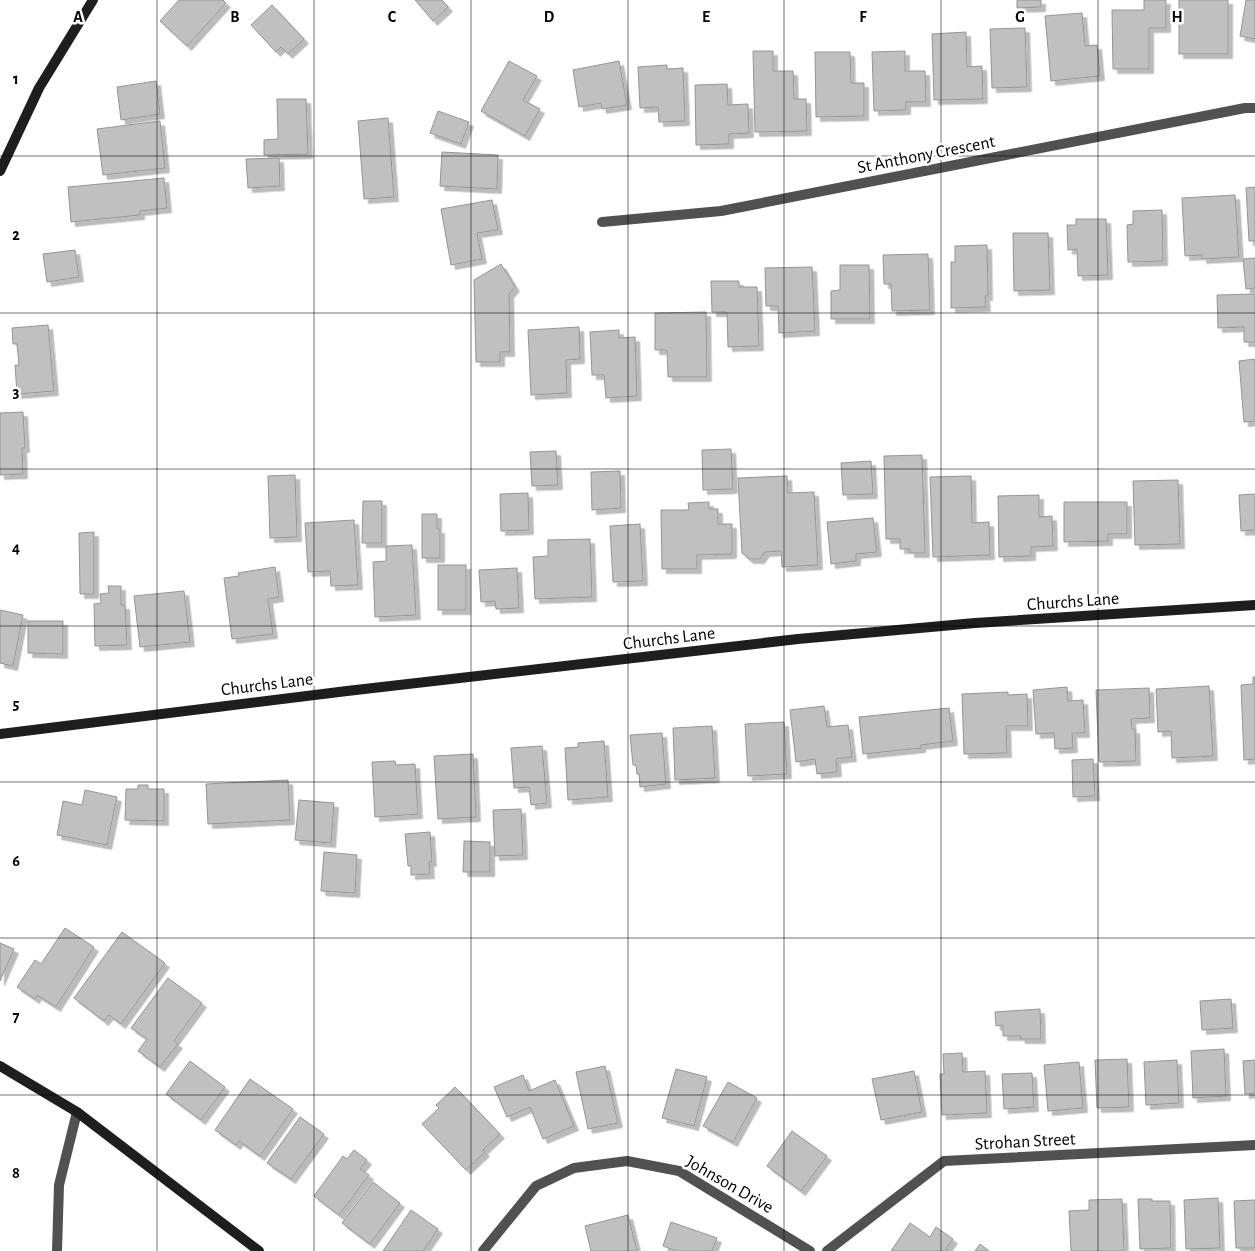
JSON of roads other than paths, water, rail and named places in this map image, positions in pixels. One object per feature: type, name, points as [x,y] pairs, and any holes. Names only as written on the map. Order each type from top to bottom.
[{"type":"street","points":[[0,171],[39,88],[93,0]]},
{"type":"street","name":"St Anthony Crescent","points":[[602,222],[721,211],[1235,110],[1255,108]]},
{"type":"street","name":"Churchs Lane","points":[[0,734],[347,691],[798,640],[975,623],[1255,605]]},
{"type":"street","points":[[0,1066],[77,1112],[259,1251]]},
{"type":"street","points":[[57,1251],[59,1185],[77,1112]]},
{"type":"street","name":"Strohan Street","points":[[827,1251],[944,1161],[1255,1145]]},
{"type":"street","name":"Johnson Drive","points":[[483,1251],[536,1186],[574,1168],[627,1161],[679,1171],[810,1251]]}]
